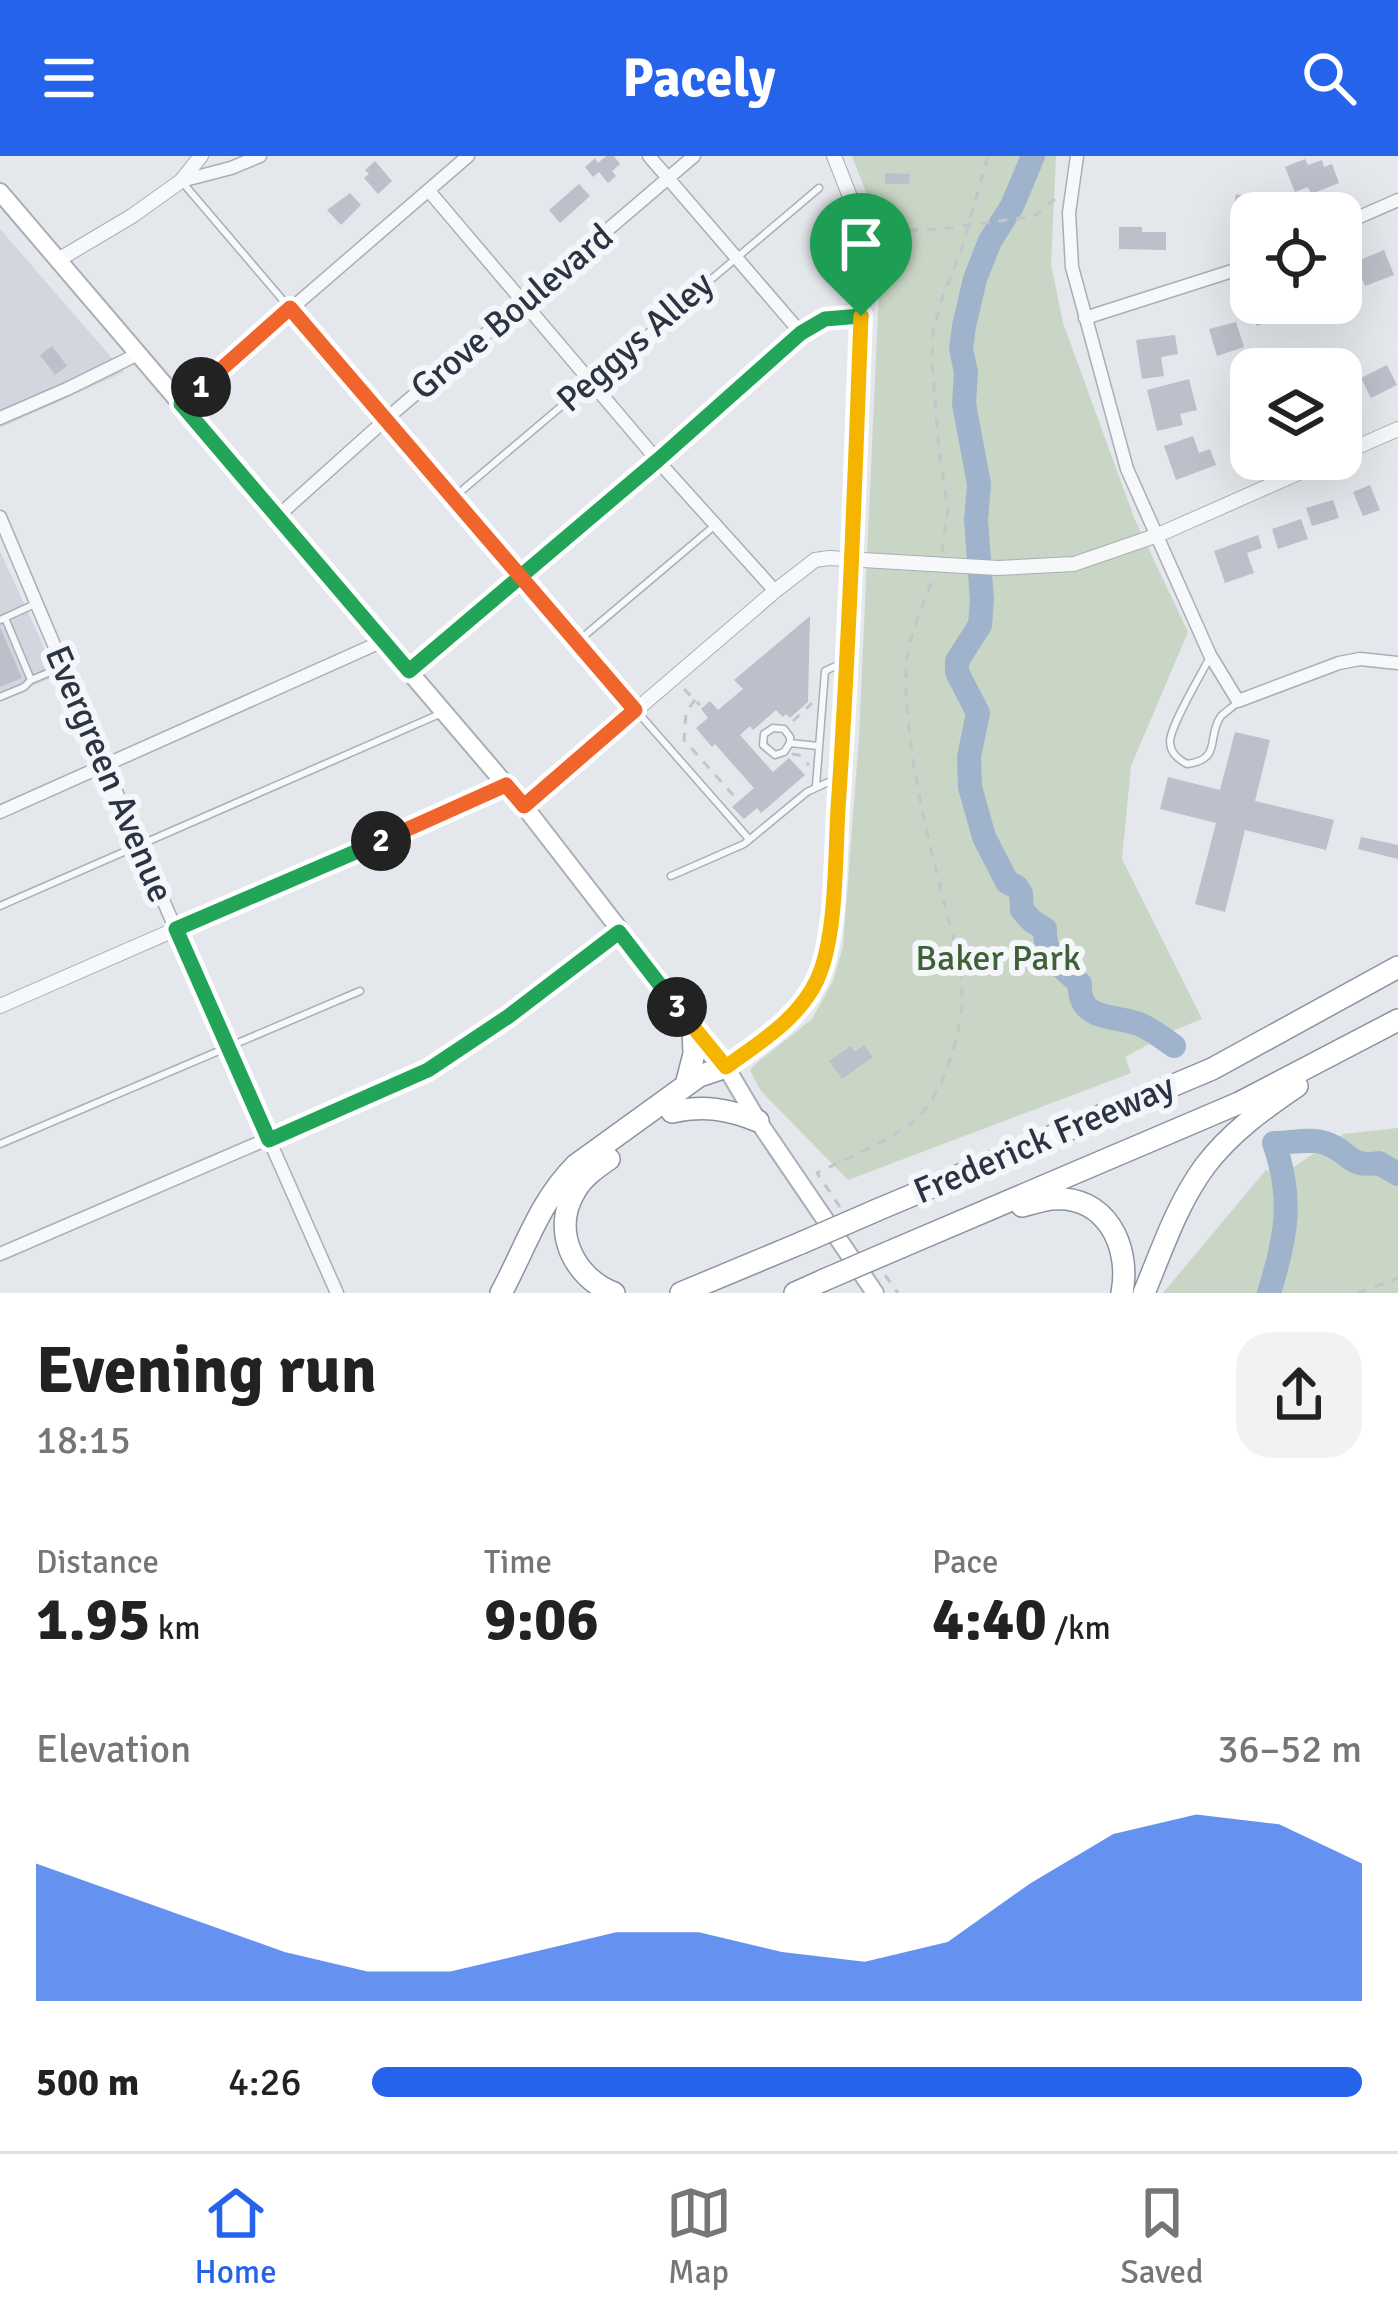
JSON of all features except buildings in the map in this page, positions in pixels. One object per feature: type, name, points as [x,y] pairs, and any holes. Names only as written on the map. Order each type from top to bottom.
[{"type":"highway","name":"Frederick Freeway","points":[[681,1293],[1211,1069],[1398,967]]},
{"type":"highway","points":[[1144,1293],[1180,1207],[1218,1151],[1261,1111],[1398,1023]]},
{"type":"highway","name":"Frederick Freeway","points":[[795,1293],[1239,1103],[1398,1023]]},
{"type":"highway","points":[[686,1085],[694,1054],[692,1027]]},
{"type":"highway","points":[[501,1293],[541,1209],[560,1181],[699,1076],[726,1067]]},
{"type":"highway","points":[[614,1293],[594,1283],[574,1261],[565,1232],[569,1202],[588,1174],[726,1067]]},
{"type":"highway","points":[[672,1112],[719,1108],[758,1121]]},
{"type":"highway","points":[[935,1232],[1053,1198],[1076,1202],[1095,1211],[1119,1239],[1125,1257],[1122,1293]]},
{"type":"highway","points":[[660,1293],[704,1283]]},
{"type":"main road","points":[[0,192],[524,806],[726,1067],[875,1293]]},
{"type":"street","points":[[58,260],[181,182],[200,156]]},
{"type":"street","points":[[181,182],[260,156]]},
{"type":"street","points":[[181,404],[468,156]]},
{"type":"street","points":[[649,156],[801,333]]},
{"type":"street","name":"Grove Boulevard","points":[[277,517],[694,156]]},
{"type":"street","points":[[726,1067],[802,1006],[819,976],[829,932],[863,268],[860,233],[834,156]]},
{"type":"street","points":[[1077,156],[1069,213],[1072,267],[1126,469],[1210,655],[1238,701],[1339,663],[1360,659],[1398,663]]},
{"type":"street","points":[[429,191],[775,591]]},
{"type":"street","points":[[1362,216],[1398,200]]},
{"type":"street","points":[[1085,318],[1230,272]]},
{"type":"street","points":[[409,671],[801,333],[825,319],[861,316]]},
{"type":"street","points":[[0,418],[138,353]]},
{"type":"street","points":[[1362,445],[1398,429]]},
{"type":"street","points":[[524,806],[814,560],[998,568],[1074,564],[1158,535],[1282,480]]},
{"type":"street","name":"Evergreen Avenue","points":[[0,517],[337,1293]]},
{"type":"street","points":[[0,812],[383,641]]},
{"type":"street","points":[[0,1006],[506,785]]},
{"type":"street","points":[[0,1254],[428,1070],[509,1016],[619,932]]},
{"type":"lane","points":[[181,182],[746,842]]},
{"type":"lane","name":"Peggys Alley","points":[[453,498],[819,188]]},
{"type":"lane","points":[[577,642],[716,524]]},
{"type":"lane","points":[[31,680],[2,619],[37,604]]},
{"type":"lane","points":[[1210,655],[1173,733],[1171,749],[1176,757],[1187,764],[1208,757],[1219,720],[1238,701]]},
{"type":"lane","points":[[816,786],[825,671],[846,661]]},
{"type":"lane","points":[[0,697],[63,666]]},
{"type":"lane","points":[[0,906],[444,712]]},
{"type":"lane","points":[[773,728],[784,729],[790,743],[775,755],[763,745],[764,734],[773,728]]},
{"type":"lane","points":[[790,743],[818,746]]},
{"type":"lane","points":[[671,876],[746,842],[816,786],[840,776]]},
{"type":"lane","points":[[0,1144],[360,992]]},
{"type":"path","points":[[817,1173],[919,1116],[946,1070],[959,1025],[961,973],[934,861],[908,711],[906,671],[909,643],[945,539],[948,508],[933,331],[988,156]]},
{"type":"path","points":[[860,233],[940,229],[1034,216],[1060,195],[1072,197]]},
{"type":"path","points":[[674,677],[700,705]]},
{"type":"path","points":[[791,722],[817,699]]},
{"type":"path","points":[[695,700],[686,712],[684,740],[735,797]]},
{"type":"path","points":[[788,756],[799,755],[810,766],[810,774]]},
{"type":"path","points":[[1358,1293],[1398,1278]]},
{"type":"shaded area","points":[[0,229],[124,372],[0,428]]},
{"type":"shaded area","points":[[0,551],[57,676],[0,699]]},
{"type":"green space","name":"Baker Park","points":[[852,156],[1056,156],[1051,264],[1063,323],[1135,520],[1188,632],[1131,766],[1122,859],[1202,1019],[1125,1057],[1131,1073],[848,1180],[761,1091],[750,1071],[812,1019],[833,981],[843,946],[859,737],[880,268],[874,213]]},
{"type":"green space","points":[[1398,1128],[1398,1293],[1163,1293],[1266,1170],[1282,1175],[1343,1134]]},
{"type":"waterway","points":[[1033,156],[975,279],[961,349],[966,372],[964,404],[979,484],[976,520],[982,600],[980,625],[957,661],[957,672],[978,713],[969,757],[970,787],[984,837],[1007,882],[1021,894],[1022,910],[1045,929],[1047,947],[1055,960],[1080,984],[1085,1005],[1099,1014],[1144,1026],[1174,1046]]},
{"type":"waterway","points":[[1269,1293],[1280,1254],[1286,1201],[1274,1143],[1319,1142],[1354,1161],[1379,1163],[1398,1174]]},
{"type":"route","points":[[861,316],[825,319],[801,333],[658,460],[520,577],[409,671],[181,404],[290,308],[520,577],[635,710],[524,806],[506,785],[176,929],[269,1140],[428,1070],[509,1016],[619,932],[726,1067],[802,1006],[823,964],[832,902],[861,316]]}]
